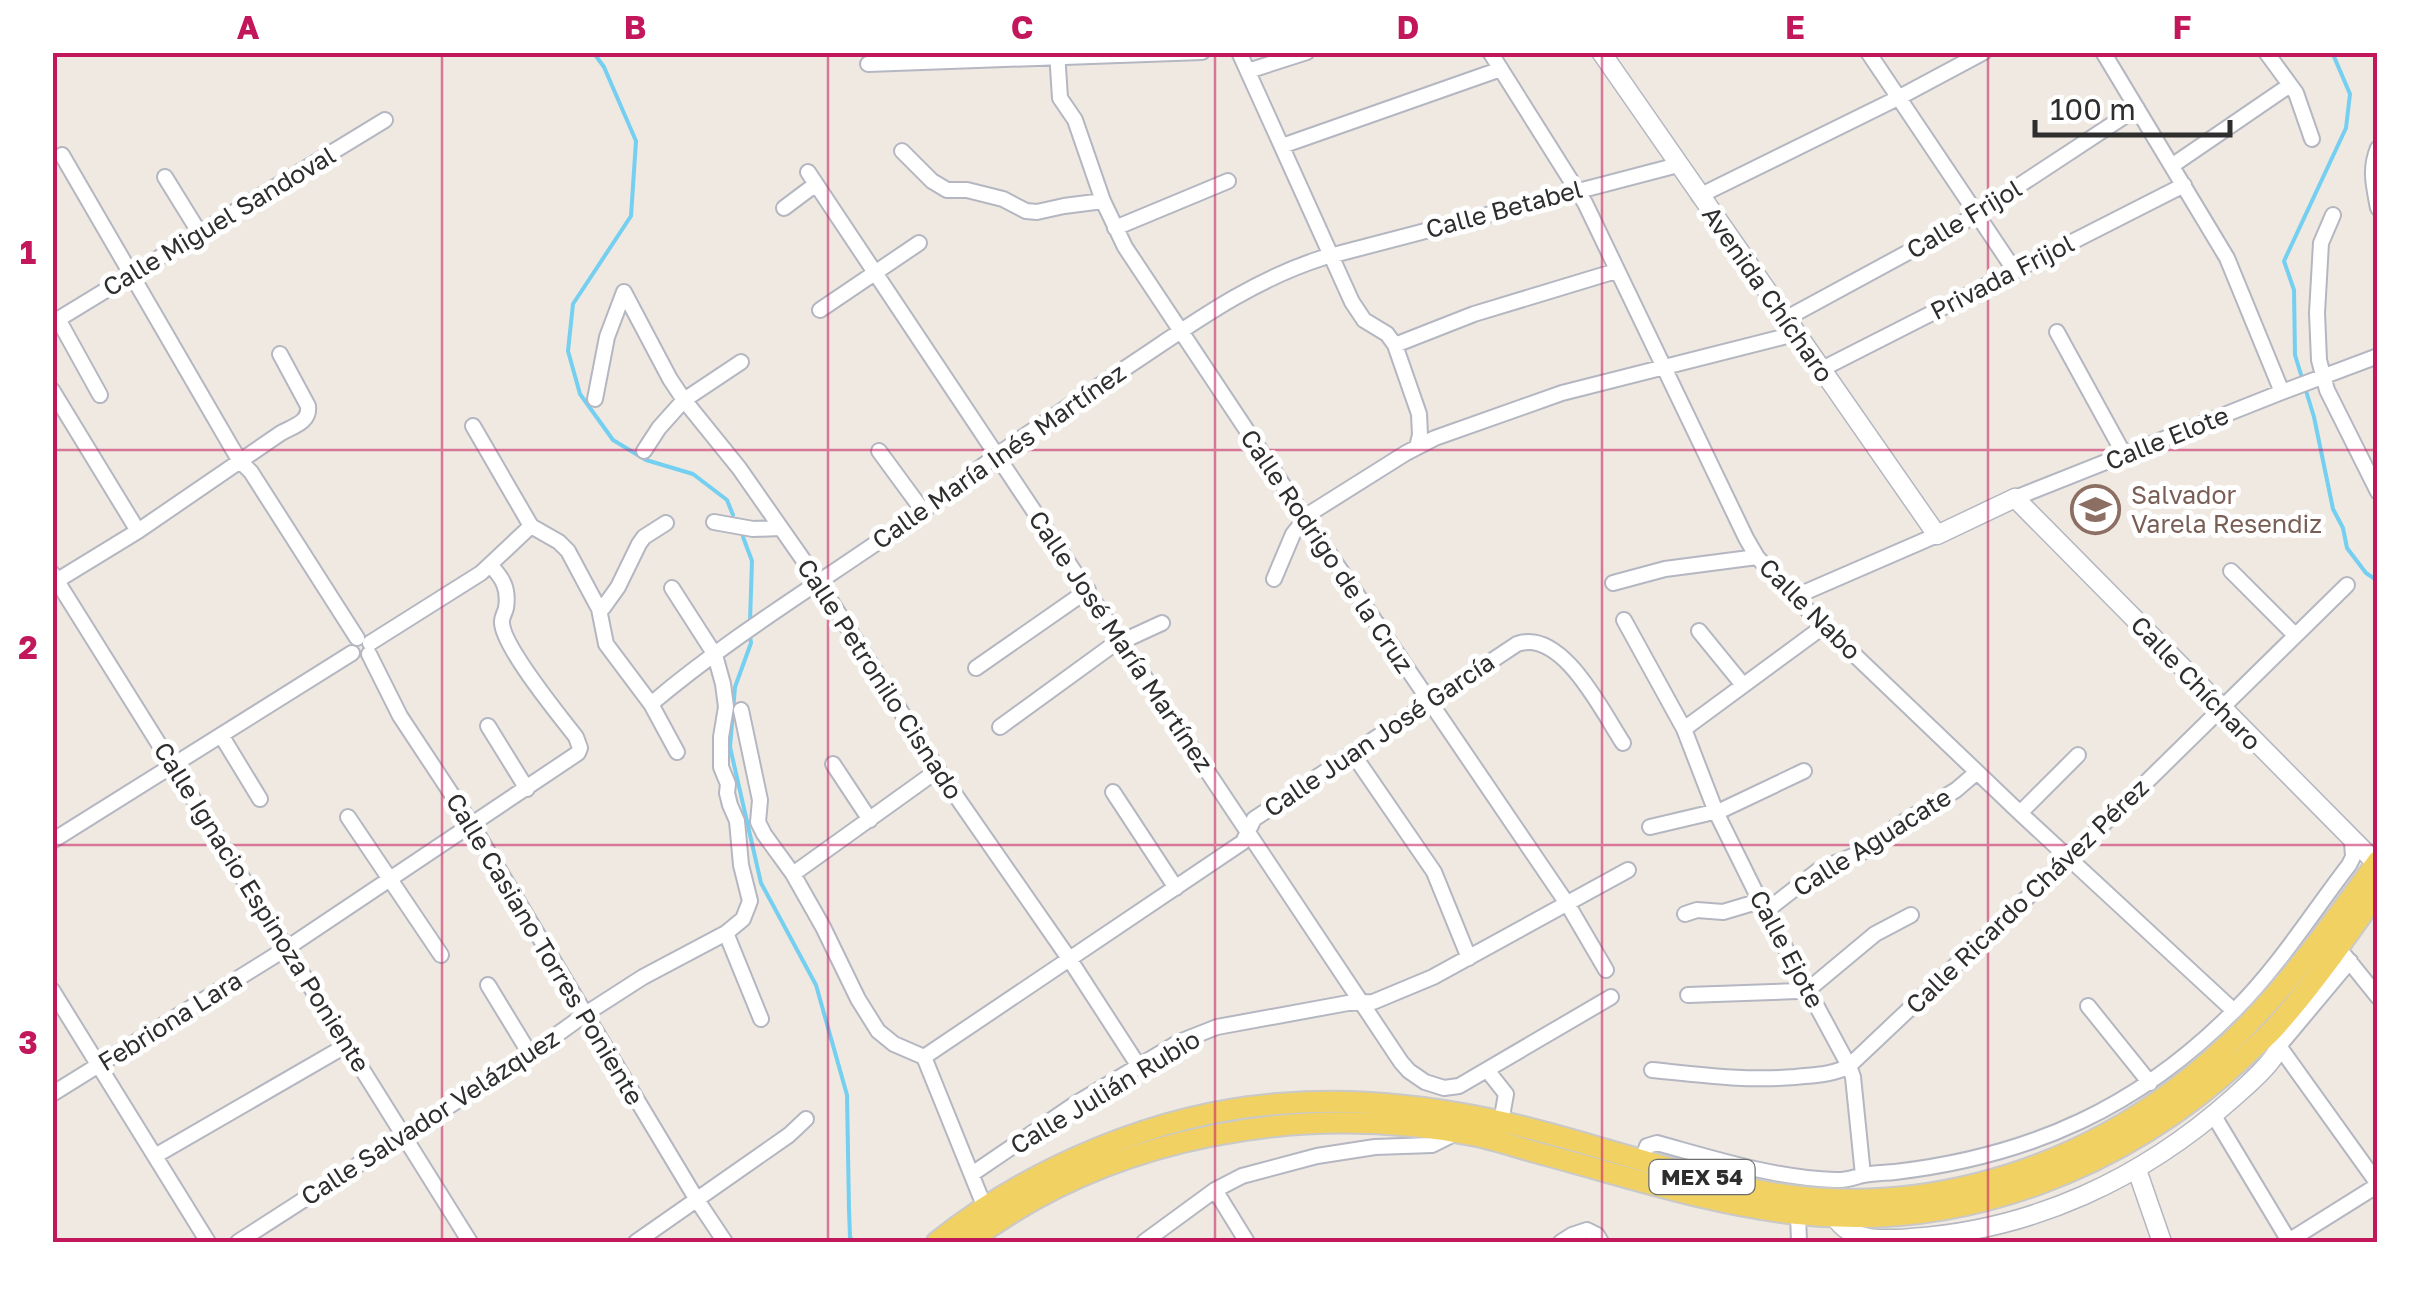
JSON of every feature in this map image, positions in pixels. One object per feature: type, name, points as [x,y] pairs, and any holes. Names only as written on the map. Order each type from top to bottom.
[{"type":"main road","name":"MEX 54","points":[[1454,1122],[1501,1122],[1642,1161],[1766,1182],[1830,1199],[1924,1195],[2010,1176],[2096,1139],[2172,1092],[2248,1026],[2297,971],[2377,863]]},
{"type":"main road","name":"MEX 54","points":[[968,1242],[989,1226],[1034,1178],[1084,1155],[1142,1133],[1222,1112],[1314,1102],[1386,1104],[1454,1122],[1492,1140],[1712,1199],[1798,1214],[1835,1217],[1956,1208],[2063,1176],[2182,1109],[2278,1025],[2343,955],[2378,892]]},
{"type":"main road","name":"MEX 54","points":[[938,1242],[989,1226]]},
{"type":"street","points":[[868,64],[1202,52]]},
{"type":"street","points":[[1239,52],[1360,316],[1387,334],[1395,345],[1419,414],[1417,447],[1305,518],[1293,534],[1274,579]]},
{"type":"street","points":[[1248,70],[1307,52]]},
{"type":"street","name":"Calle Nabo","points":[[1490,52],[1577,190],[1757,557],[1976,772],[2234,1011]]},
{"type":"street","points":[[1868,52],[2015,271]]},
{"type":"street","points":[[1699,196],[1984,52]]},
{"type":"street","points":[[2103,52],[2214,234],[2287,390]]},
{"type":"street","points":[[2266,52],[2296,93],[2312,138]]},
{"type":"street","name":"Avenida Chícharo","points":[[1606,54],[1699,196],[1937,535]]},
{"type":"street","name":"Calle Rodrigo de la Cruz","points":[[1057,55],[1060,98],[1075,120],[1116,228],[1180,332],[1568,905],[1606,970]]},
{"type":"street","points":[[1282,146],[1501,69]]},
{"type":"street","points":[[2172,165],[2290,85]]},
{"type":"street","name":"Calle Frijol","points":[[1417,447],[1457,428],[1562,393],[1662,368],[1790,326],[1977,214],[2137,108]]},
{"type":"street","name":"Calle Miguel Sandoval","points":[[55,321],[385,120]]},
{"type":"street","points":[[2378,148],[2372,177],[2378,208]]},
{"type":"street","points":[[902,151],[932,181],[947,190],[967,190],[1003,199],[1026,211],[1103,201]]},
{"type":"street","name":"Calle Casiano Torres Poniente","points":[[62,155],[240,461],[365,645],[400,716],[472,825],[725,1242]]},
{"type":"street","name":"Calle Betabel","points":[[1331,255],[1678,164]]},
{"type":"street","points":[[165,177],[199,232]]},
{"type":"street","name":"Calle José María Martínez","points":[[784,208],[812,178],[1408,1070],[1425,1082],[1452,1088]]},
{"type":"street","points":[[1116,228],[1228,181]]},
{"type":"street","name":"Privada Frijol","points":[[1820,370],[2184,185]]},
{"type":"street","points":[[2334,216],[2322,236],[2318,378],[2378,492]]},
{"type":"street","points":[[820,310],[919,243]]},
{"type":"street","name":"Calle María Inés Martínez","points":[[650,704],[998,455],[1180,332],[1280,272],[1331,255]]},
{"type":"street","points":[[1395,345],[1474,314],[1616,271]]},
{"type":"street","name":"Calle Petronilo Cisnado","points":[[595,398],[608,337],[624,292],[670,380],[740,468],[818,582],[938,770],[1138,1065]]},
{"type":"street","points":[[55,321],[100,395]]},
{"type":"street","points":[[2056,332],[2125,456]]},
{"type":"street","points":[[54,579],[138,531],[281,432],[306,420],[308,406],[280,354]]},
{"type":"street","name":"Calle Elote","points":[[1794,597],[2015,498],[2378,356]]},
{"type":"street","points":[[644,451],[684,400],[741,362]]},
{"type":"street","points":[[52,390],[138,531]]},
{"type":"street","points":[[472,426],[531,526],[568,551],[599,609],[606,644],[650,704],[677,752]]},
{"type":"street","points":[[879,451],[923,510]]},
{"type":"street","name":"Calle Chícharo","points":[[2015,498],[2377,863]]},
{"type":"street","points":[[714,522],[753,529],[781,528]]},
{"type":"street","points":[[599,609],[618,587],[638,544],[666,523]]},
{"type":"street","points":[[52,842],[352,653],[351,644],[365,645],[408,620],[490,565],[531,526]]},
{"type":"street","points":[[1613,583],[1666,570],[1757,557]]},
{"type":"street","points":[[287,948],[578,754],[576,737],[509,646],[502,624],[505,584],[490,565]]},
{"type":"street","points":[[2230,571],[2295,635]]},
{"type":"street","name":"Calle Ignacio Espinoza Poniente","points":[[54,579],[470,1242]]},
{"type":"street","name":"Calle Ricardo Chávez Pérez","points":[[1849,1066],[2068,859],[2346,585]]},
{"type":"street","points":[[672,588],[715,655],[724,684],[721,767],[737,821],[741,865],[750,901],[742,919],[726,933],[760,1019]]},
{"type":"street","points":[[976,668],[1088,590]]},
{"type":"street","name":"Calle Ejote","points":[[1624,620],[1684,730],[1716,812],[1763,906],[1849,1066],[1863,1175]]},
{"type":"street","points":[[1000,727],[1122,641],[1162,623]]},
{"type":"street","points":[[1684,730],[1824,626]]},
{"type":"street","points":[[1698,631],[1743,686]]},
{"type":"street","name":"Calle Juan José García","points":[[924,1058],[1243,842],[1254,820],[1517,644],[1535,641],[1552,649],[1573,669],[1622,743]]},
{"type":"street","points":[[741,710],[760,800],[758,822],[794,874],[878,1031],[894,1044],[924,1058],[989,1226]]},
{"type":"street","points":[[488,726],[527,789]]},
{"type":"street","points":[[221,735],[260,799]]},
{"type":"street","points":[[1352,754],[1434,872],[1469,958]]},
{"type":"street","points":[[2020,813],[2078,754]]},
{"type":"street","points":[[833,764],[870,820]]},
{"type":"street","points":[[794,874],[938,770]]},
{"type":"street","points":[[1650,828],[1716,812],[1804,771]]},
{"type":"street","name":"Calle Aguacate","points":[[1684,914],[1763,906],[1820,870],[1865,850],[1956,790],[1976,772]]},
{"type":"street","points":[[1113,792],[1176,888]]},
{"type":"street","points":[[348,817],[442,956]]},
{"type":"street","points":[[737,821],[758,822]]},
{"type":"street","points":[[1766,1182],[1834,1180],[1953,1164],[2024,1144],[2083,1120],[2150,1082],[2189,1053],[2268,972],[2349,866],[2352,841]]},
{"type":"street","name":"Calle Julián Rubio","points":[[972,1174],[1075,1104],[1180,1042],[1216,1026],[1372,1002],[1469,958],[1628,870]]},
{"type":"street","points":[[1688,995],[1809,989],[1867,940],[1911,915]]},
{"type":"street","name":"Calle Salvador Velázquez","points":[[238,1242],[530,1054],[587,1013],[726,933]]},
{"type":"street","name":"Febriona Lara","points":[[52,1094],[287,948]]},
{"type":"street","points":[[1835,1217],[1847,1232],[1868,1238],[1928,1240],[2006,1223],[2084,1196],[2136,1170],[2214,1116],[2248,1086],[2343,955],[2378,998]]},
{"type":"street","points":[[488,984],[530,1054]]},
{"type":"street","points":[[52,990],[208,1242]]},
{"type":"street","points":[[1144,1242],[1215,1190],[1242,1176],[1304,1158],[1374,1147],[1432,1145],[1454,1122],[1452,1088],[1610,996]]},
{"type":"street","points":[[2088,1006],[2150,1082]]},
{"type":"street","points":[[2214,1116],[2288,1242],[2378,1185],[2279,1046],[2278,1025]]},
{"type":"street","points":[[155,1156],[347,1044]]},
{"type":"street","points":[[1652,1070],[1750,1080],[1820,1075],[1849,1066]]},
{"type":"street","points":[[1487,1070],[1506,1094],[1501,1122]]},
{"type":"street","points":[[636,1242],[806,1119]]},
{"type":"street","points":[[2136,1170],[2162,1242]]},
{"type":"street","points":[[1215,1190],[1247,1242]]},
{"type":"street","points":[[1798,1214],[1799,1242]]},
{"type":"street","points":[[1561,1242],[1584,1230],[1594,1233],[1601,1242]]},
{"type":"waterway","points":[[593,52],[604,67],[636,141],[631,216],[573,304],[568,351],[580,394],[613,440],[646,460],[693,474],[727,500],[733,515]]},
{"type":"waterway","points":[[2332,52],[2350,94],[2346,128],[2284,261],[2294,290],[2295,355],[2314,417],[2333,509],[2347,548],[2366,573],[2378,581]]},
{"type":"waterway","points":[[743,537],[752,561],[750,621]]},
{"type":"waterway","points":[[750,635],[751,643],[735,687],[730,747],[761,883],[816,985],[847,1095],[853,1242]]},
{"type":"place","name":"Salvador Varela Resendiz","points":[[2096,509]]}]
